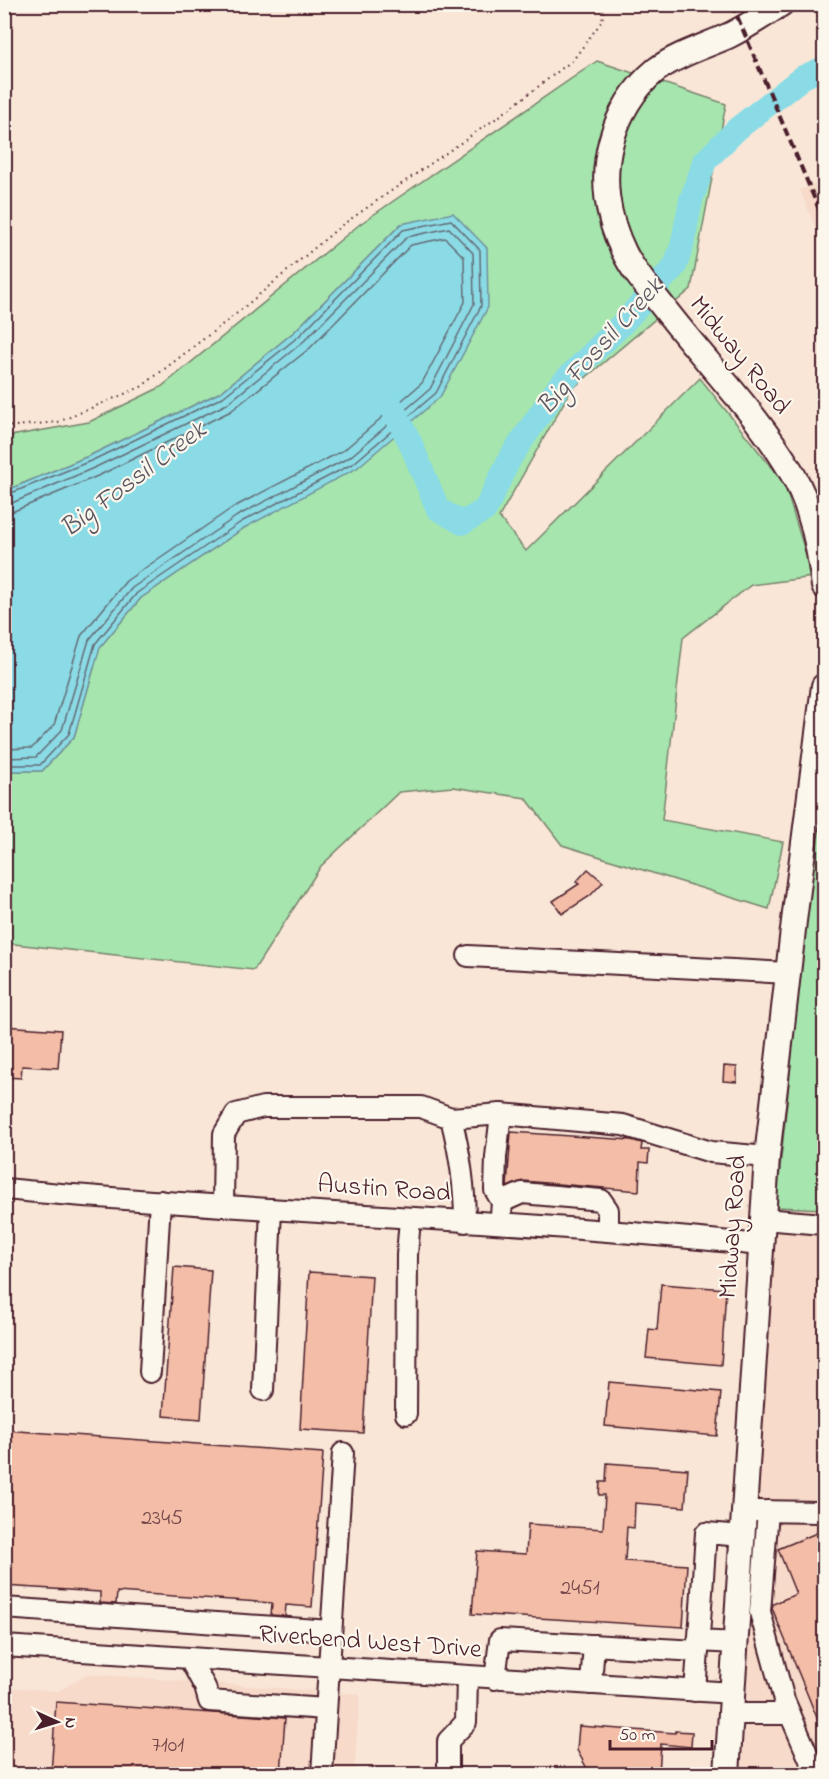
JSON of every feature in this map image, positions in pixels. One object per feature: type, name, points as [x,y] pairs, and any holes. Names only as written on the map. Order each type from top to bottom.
[{"type":"main road","name":"Midway Road","points":[[781,4],[737,31],[656,70],[621,112],[610,143],[605,174],[607,195],[616,234],[634,269],[682,332],[740,401],[793,474],[812,519],[825,586]]},
{"type":"main road","name":"Midway Road","points":[[727,1774],[736,1643],[750,1597],[743,1536],[757,1510],[760,1245],[766,1157],[825,687]]},
{"type":"street","points":[[468,956],[788,974]]},
{"type":"street","points":[[223,1206],[224,1134],[236,1114],[263,1107],[421,1107],[451,1118],[501,1114],[622,1125],[711,1152],[766,1157]]},
{"type":"street","points":[[501,1114],[495,1190],[502,1202],[501,1223]]},
{"type":"street","points":[[451,1118],[465,1187],[465,1222]]},
{"type":"street","name":"Austin Road","points":[[4,1189],[410,1219],[501,1223],[760,1245]]},
{"type":"street","points":[[502,1202],[522,1193],[602,1200],[608,1210],[608,1231]]},
{"type":"street","points":[[150,1372],[160,1201]]},
{"type":"street","points":[[263,1390],[271,1209]]},
{"type":"street","points":[[406,1414],[407,1255],[410,1219]]},
{"type":"street","points":[[763,1219],[825,1224]]},
{"type":"street","points":[[322,1774],[343,1453]]},
{"type":"street","points":[[816,1774],[784,1700],[760,1612],[750,1597],[757,1510],[825,1513]]},
{"type":"street","points":[[695,1691],[706,1533],[743,1536]]},
{"type":"street","points":[[4,1608],[331,1631]]},
{"type":"street","points":[[495,1678],[500,1640],[594,1645],[698,1646],[736,1643]]},
{"type":"street","points":[[591,1684],[594,1645]]},
{"type":"street","name":"Riverbend West Drive","points":[[4,1646],[695,1691],[732,1704],[790,1714]]},
{"type":"street","points":[[189,1658],[205,1687],[209,1701],[326,1709]]},
{"type":"street","points":[[448,1774],[448,1741],[466,1722],[467,1677]]},
{"type":"path","points":[[4,427],[58,422],[141,387],[236,314],[342,225],[501,115],[573,60],[602,21],[605,4]]},
{"type":"shaded area","points":[[824,179],[824,250],[800,190]]},
{"type":"shaded area","points":[[776,1207],[824,1209],[824,1774],[742,1774]]},
{"type":"shaded area","points":[[88,1674],[360,1694],[354,1774],[5,1774],[4,1687],[58,1691]]},
{"type":"green space","points":[[597,61],[726,104],[691,289],[571,390],[499,517],[526,551],[700,378],[784,483],[813,577],[751,585],[683,638],[662,820],[783,842],[769,909],[562,845],[526,798],[453,787],[399,792],[321,866],[254,970],[5,943],[5,771],[42,771],[74,737],[100,647],[141,598],[244,528],[401,224],[295,331],[221,392],[91,455],[5,491],[5,437],[89,422],[161,387],[360,224]]},
{"type":"green space","points":[[824,828],[824,1209],[776,1207],[815,833]]},
{"type":"water","points":[[453,213],[487,248],[488,307],[440,397],[357,468],[244,528],[141,598],[100,647],[74,737],[42,771],[5,771],[5,491],[91,455],[221,392],[295,331],[401,224]]},
{"type":"building","points":[[588,869],[603,882],[590,896],[562,914],[553,901],[579,884],[576,882]]},
{"type":"building","points":[[4,1026],[61,1030],[58,1068],[22,1066],[21,1078],[4,1077]]},
{"type":"building","points":[[724,1066],[737,1067],[737,1082],[723,1081]]},
{"type":"building","points":[[511,1132],[631,1140],[642,1143],[641,1150],[649,1150],[648,1163],[640,1162],[639,1191],[523,1181],[507,1187]]},
{"type":"building","points":[[174,1267],[211,1270],[201,1419],[163,1416]]},
{"type":"building","points":[[309,1272],[372,1276],[363,1433],[300,1429]]},
{"type":"building","points":[[661,1284],[726,1289],[721,1365],[646,1358],[649,1329],[657,1330]]},
{"type":"building","points":[[609,1382],[721,1392],[717,1436],[605,1426]]},
{"type":"building","points":[[4,1430],[323,1453],[312,1607],[286,1605],[285,1616],[271,1615],[272,1603],[117,1592],[116,1604],[100,1603],[100,1592],[4,1586]]},
{"type":"building","points":[[607,1463],[688,1469],[685,1507],[635,1503],[634,1528],[627,1527],[625,1561],[687,1565],[683,1627],[472,1614],[477,1551],[526,1554],[528,1524],[603,1529],[605,1495],[599,1495],[600,1482],[606,1482]]},
{"type":"building","points":[[819,1532],[825,1545],[824,1735],[772,1608],[773,1604],[796,1594],[778,1549]]},
{"type":"building","points":[[56,1702],[285,1718],[281,1774],[51,1774]]},
{"type":"building","points":[[579,1726],[675,1733],[675,1731],[692,1732],[691,1747],[661,1744],[659,1774],[590,1774],[577,1750]]},
{"type":"waterway","name":"Big Fossil Creek","points":[[388,400],[410,442],[438,509],[462,523],[485,510],[510,458],[559,386],[624,322],[675,266],[682,246],[691,200],[705,161],[737,129],[803,77],[824,68]]},
{"type":"railway","points":[[732,4],[824,221]]}]
